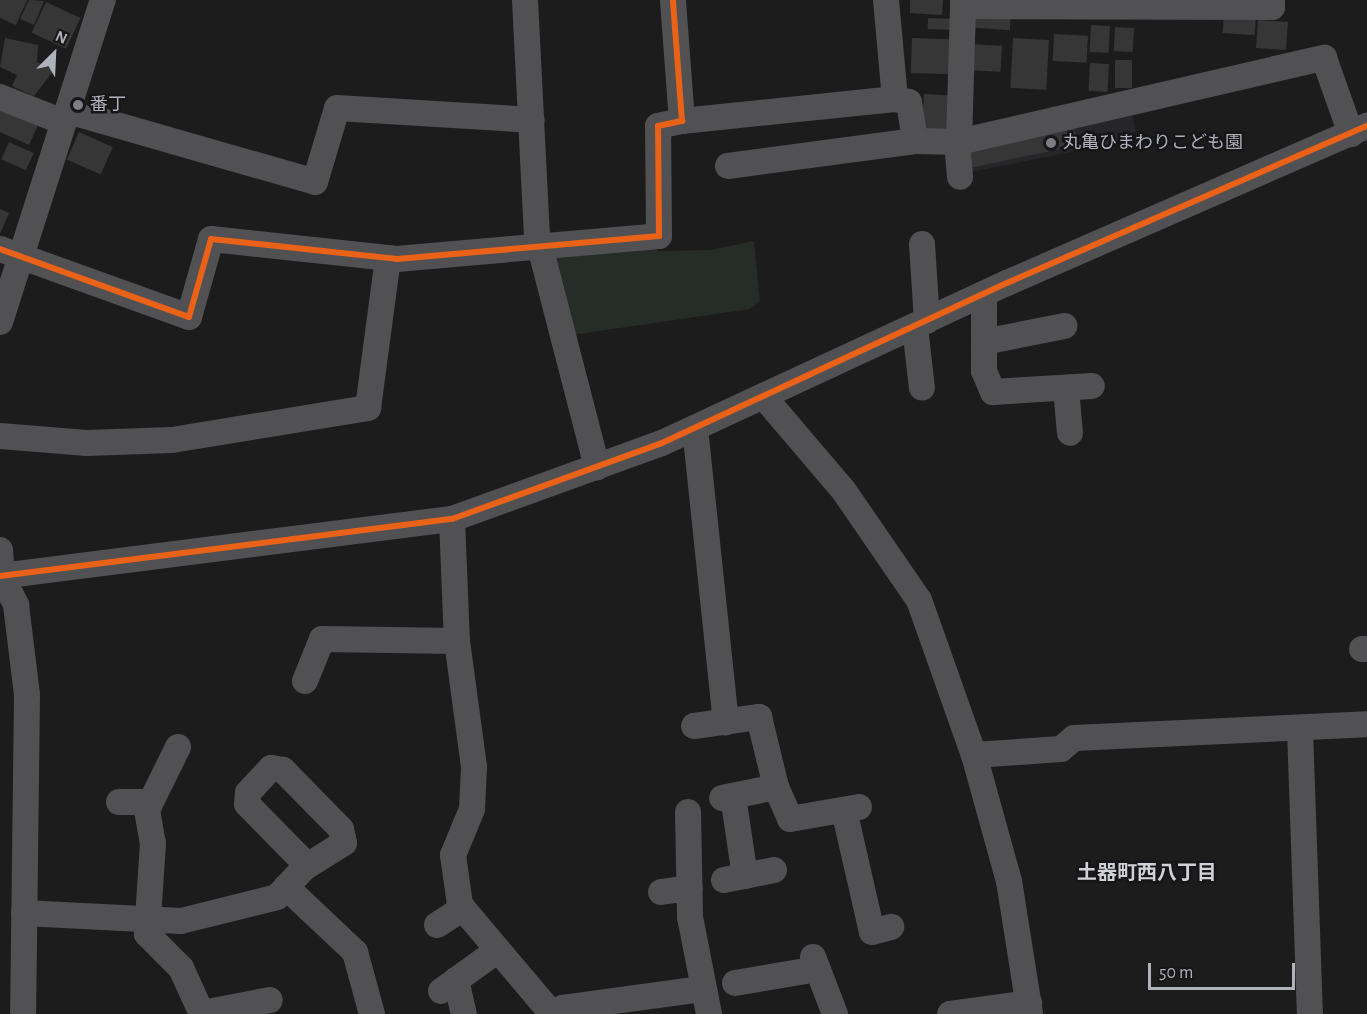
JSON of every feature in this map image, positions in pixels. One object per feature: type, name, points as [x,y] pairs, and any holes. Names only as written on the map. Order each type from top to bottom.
[{"type":"street","points":[[0,322],[10,253],[66,116],[103,0]]},
{"type":"street","points":[[525,0],[540,247],[597,467]]},
{"type":"street","points":[[673,0],[682,121]]},
{"type":"street","points":[[886,0],[895,99]]},
{"type":"street","points":[[960,177],[958,142],[963,3],[1272,7],[1272,0]]},
{"type":"street","points":[[1,575],[452,519],[597,467],[695,428],[984,294],[1359,130],[1324,58],[958,142],[915,141],[728,166]]},
{"type":"street","points":[[0,97],[315,182],[337,108],[532,120]]},
{"type":"street","points":[[10,253],[189,317],[211,239],[388,258],[659,236],[658,126],[682,121],[895,99],[909,102],[915,141]]},
{"type":"street","points":[[922,244],[922,388]]},
{"type":"street","points":[[0,436],[87,443],[172,440],[368,408],[388,258]]},
{"type":"street","points":[[984,294],[984,371],[993,392],[1092,387]]},
{"type":"street","points":[[984,342],[1064,326]]},
{"type":"street","points":[[1066,389],[1070,433]]},
{"type":"street","points":[[764,397],[844,491],[919,600],[974,755],[1009,881],[1029,1009],[950,1014]]},
{"type":"street","points":[[695,428],[716,535],[704,606],[726,722]]},
{"type":"street","points":[[452,519],[457,641],[474,767],[472,808],[453,855],[463,908],[553,1014],[562,1008],[702,989]]},
{"type":"street","points":[[0,550],[1,575],[16,604],[27,695],[23,1014]]},
{"type":"street","points":[[305,681],[322,639],[457,641]]},
{"type":"street","points":[[694,726],[759,717],[776,788],[790,819],[852,808],[872,932],[891,927]]},
{"type":"street","points":[[974,755],[1061,749],[1074,738],[1300,730],[1367,724]]},
{"type":"street","points":[[1300,730],[1310,1014]]},
{"type":"street","points":[[147,810],[178,747]]},
{"type":"street","points":[[774,870],[734,878],[728,797],[776,788]]},
{"type":"street","points":[[119,802],[141,802],[147,810],[153,843],[147,934],[181,968],[202,1013],[270,1000]]},
{"type":"street","points":[[688,812],[690,888],[702,989],[709,1014]]},
{"type":"street","points":[[24,913],[181,921],[277,897],[307,866]]},
{"type":"street","points":[[286,886],[355,952],[372,1014]]},
{"type":"street","points":[[661,892],[690,888]]},
{"type":"street","points":[[437,925],[463,908]]},
{"type":"street","points":[[464,1014],[448,985],[498,950]]},
{"type":"street","points":[[735,983],[815,963],[835,1014]]},
{"type":"shaded area","name":"丸亀ひまわりこども園","points":[[1131,108],[1137,139],[966,173],[969,147]]},
{"type":"shaded area","points":[[754,241],[760,301],[750,309],[572,335],[554,259],[562,253],[654,243],[657,251],[710,250]]},
{"type":"building","points":[[0,0],[27,0],[16,25],[0,18]]},
{"type":"building","points":[[29,0],[44,1],[34,25],[20,19]]},
{"type":"building","points":[[910,0],[943,0],[942,15],[910,13]]},
{"type":"building","points":[[46,2],[80,18],[66,49],[32,33]]},
{"type":"building","points":[[965,11],[1011,14],[1010,30],[964,27]]},
{"type":"building","points":[[1224,13],[1256,15],[1255,35],[1223,33]]},
{"type":"building","points":[[928,18],[956,19],[956,30],[928,29]]},
{"type":"building","points":[[1258,20],[1288,22],[1286,50],[1256,48]]},
{"type":"building","points":[[1091,25],[1110,26],[1109,53],[1090,52]]},
{"type":"building","points":[[1115,27],[1134,28],[1133,52],[1114,51]]},
{"type":"building","points":[[1054,34],[1088,36],[1087,63],[1053,61]]},
{"type":"building","points":[[5,38],[38,45],[37,62],[54,70],[34,96],[12,86],[17,75],[0,67]]},
{"type":"building","points":[[912,38],[958,40],[957,75],[911,73]]},
{"type":"building","points":[[1013,38],[1049,40],[1046,90],[1010,88]]},
{"type":"building","points":[[967,44],[1002,46],[1001,72],[966,70]]},
{"type":"building","points":[[1115,60],[1132,60],[1132,88],[1115,88]]},
{"type":"building","points":[[1090,63],[1109,64],[1108,92],[1089,91]]},
{"type":"building","points":[[924,94],[961,96],[959,131],[922,129]]},
{"type":"building","points":[[0,108],[38,125],[29,145],[0,132]]},
{"type":"building","points":[[1073,124],[1079,145],[970,168],[965,152]]},
{"type":"building","points":[[79,132],[113,147],[101,174],[67,159]]},
{"type":"building","points":[[9,142],[34,153],[26,170],[1,159]]},
{"type":"building","points":[[0,209],[9,213],[0,234]]},
{"type":"cycle path","points":[[0,249],[189,317],[211,239],[397,259],[659,236],[658,126],[682,121],[673,0]]},
{"type":"cycle path","points":[[0,576],[452,519],[662,443],[1007,283],[1367,126]]},
{"type":"place","name":"番丁","points":[[78,105]]},
{"type":"place","name":"丸亀ひまわりこども園","points":[[1051,143]]},
{"type":"district","name":"土器町西八丁目","points":[[1147,873]]}]
